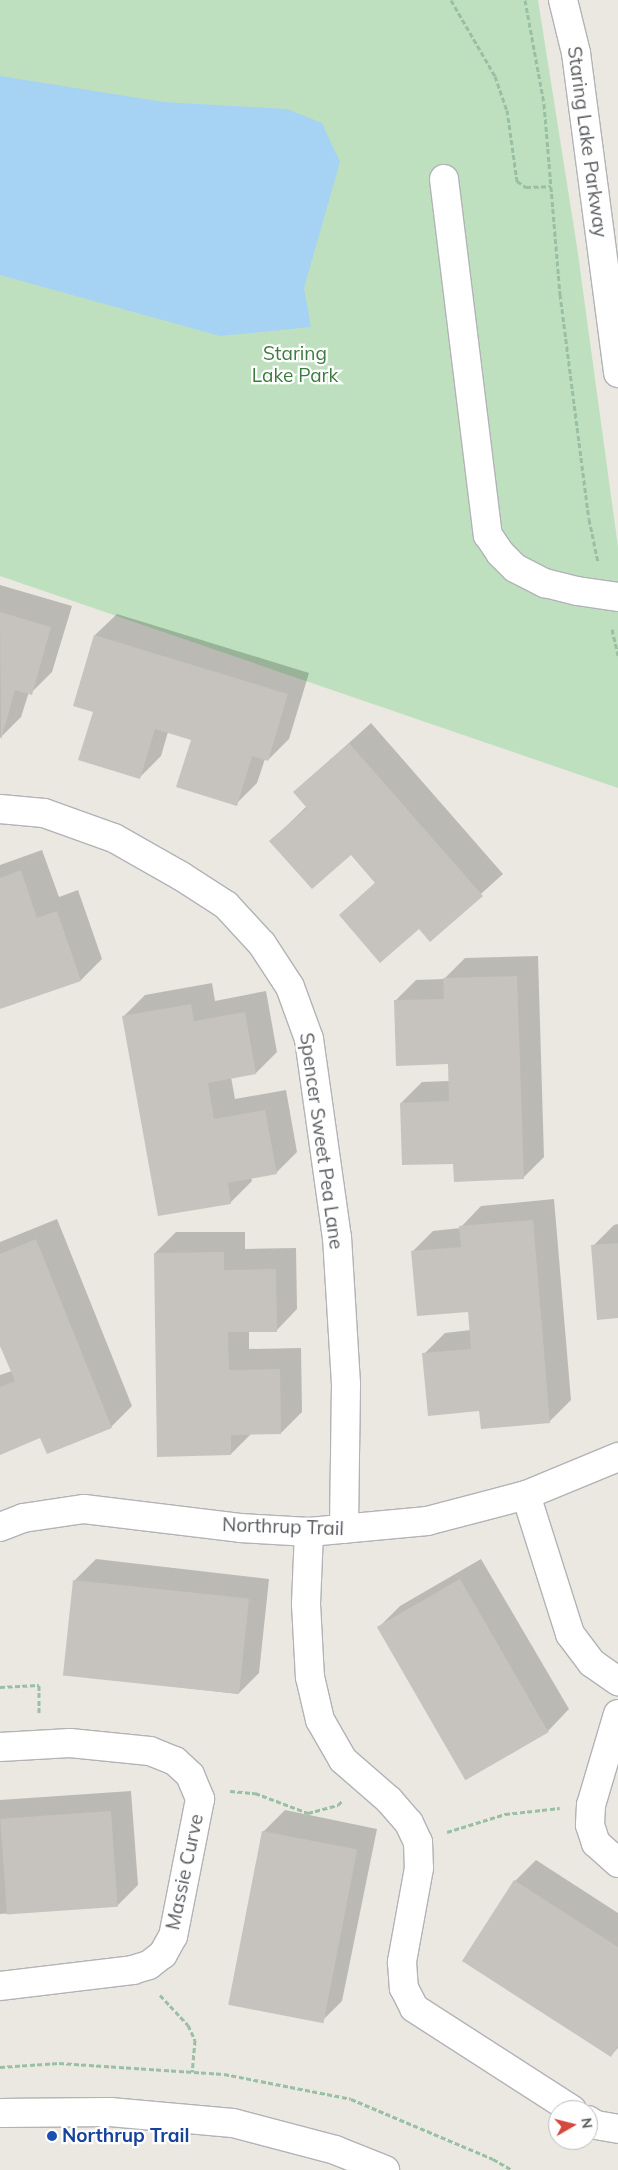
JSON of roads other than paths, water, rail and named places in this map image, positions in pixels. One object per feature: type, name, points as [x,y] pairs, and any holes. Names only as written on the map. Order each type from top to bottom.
[{"type":"street","name":"Staring Lake Parkway","points":[[563,0],[576,54],[618,374]]},
{"type":"street","points":[[444,179],[488,535],[500,554],[515,568],[545,583],[611,596]]},
{"type":"street","name":"Spencer Sweet Pea Lane","points":[[0,809],[44,813],[114,838],[181,876],[226,905],[262,944],[290,987],[309,1038],[337,1237],[346,1384],[344,1530]]},
{"type":"street","name":"Northrup Trail","points":[[0,1527],[23,1518],[84,1509],[240,1528],[309,1532],[427,1521],[526,1495],[618,1457]]},
{"type":"street","points":[[526,1495],[570,1634],[592,1663],[618,1681]]},
{"type":"street","points":[[309,1532],[306,1604],[310,1677],[320,1720],[343,1760],[389,1800],[409,1823],[418,1842],[419,1868],[402,1962],[404,1988],[414,2008],[557,2100]]},
{"type":"street","points":[[618,1714],[591,1805],[590,1825],[596,1843],[618,1863]]},
{"type":"street","name":"Massie Curve","points":[[0,1747],[70,1743],[150,1752],[175,1761],[190,1775],[198,1794],[173,1936],[163,1954],[149,1965],[133,1970],[0,1986]]},
{"type":"street","points":[[0,2113],[110,2112],[233,2123],[335,2150],[385,2170]]},
{"type":"street","points":[[598,2125],[618,2129]]},
{"type":"water","points":[[0,76],[164,102],[287,109],[322,123],[340,162],[304,288],[311,327],[220,336],[0,275]]},
{"type":"place","name":"Northrup Trail","points":[[52,2136]]},
{"type":"park label","name":"Staring Lake Park","points":[[295,365]]}]
